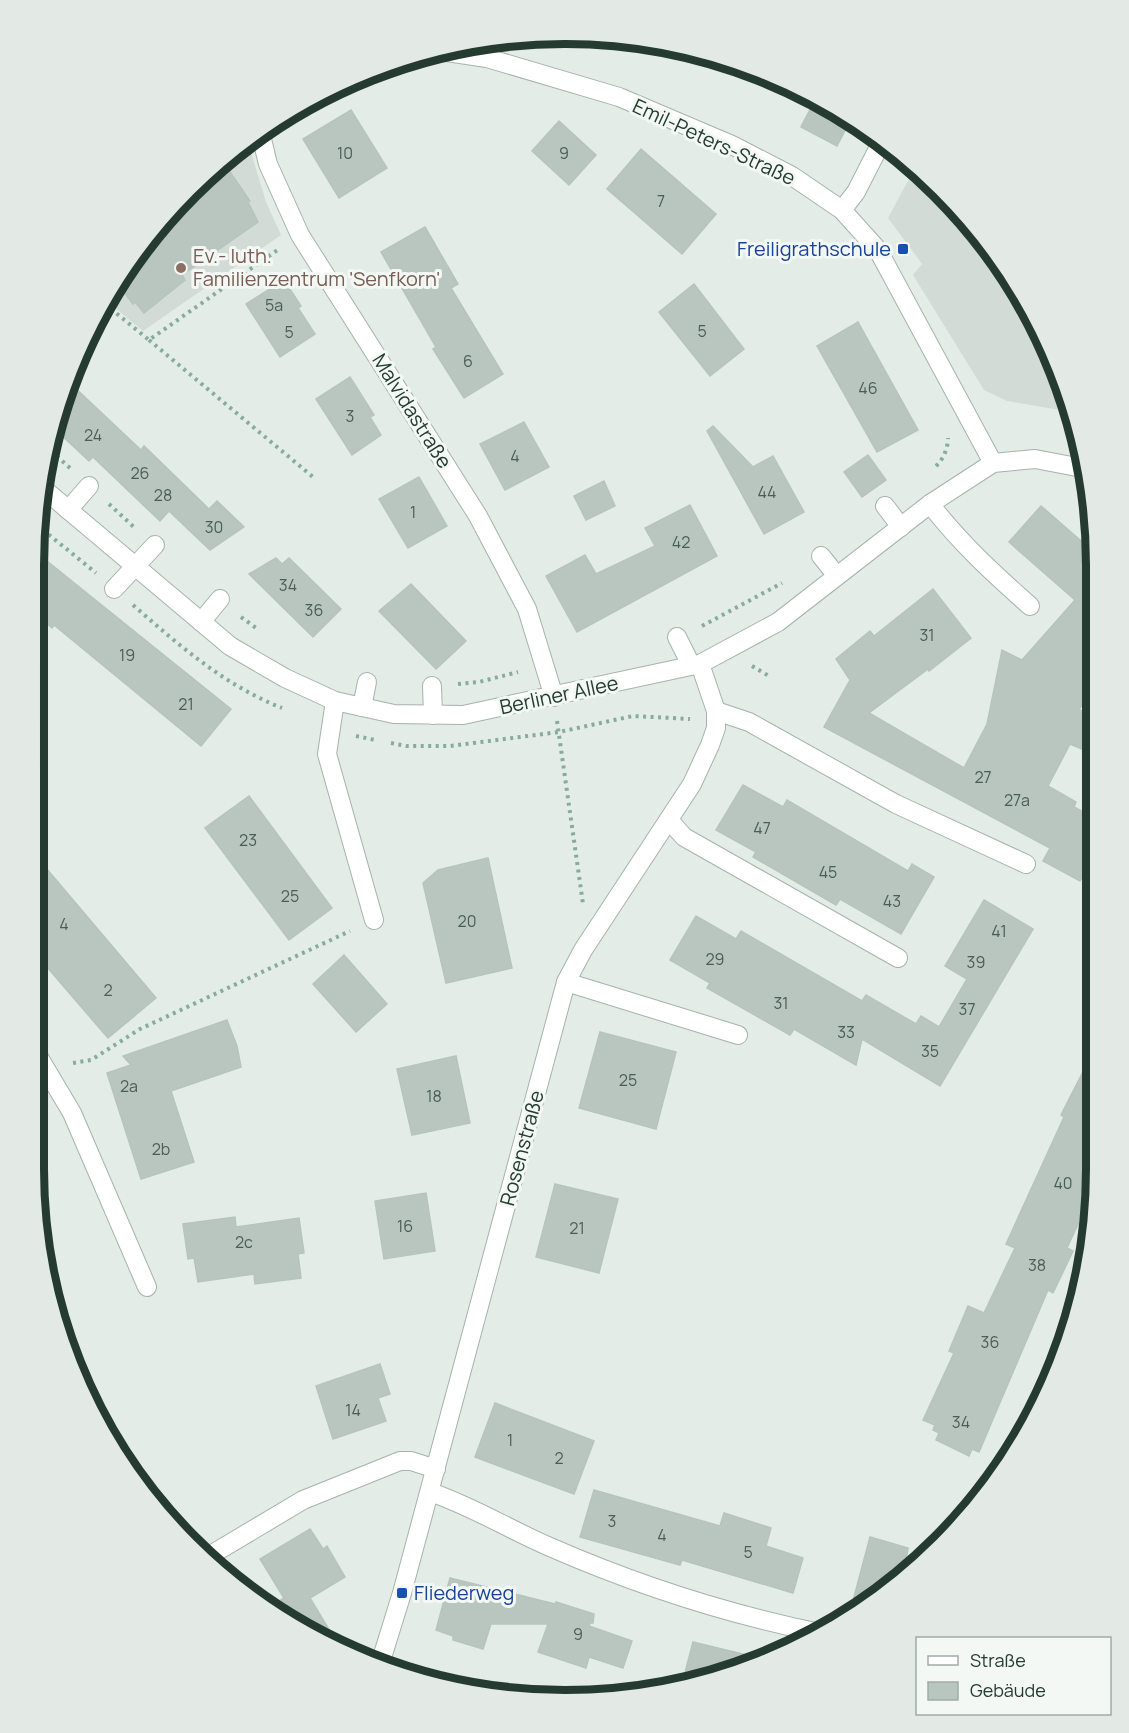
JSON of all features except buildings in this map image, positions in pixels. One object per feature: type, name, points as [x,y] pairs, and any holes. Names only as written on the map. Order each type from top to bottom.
[{"type":"street","name":"Emil-Peters-Straße","points":[[462,54],[487,58],[619,97],[732,145],[792,176],[842,210],[878,250],[993,463]]},
{"type":"street","name":"Malvidastraße","points":[[262,140],[268,164],[300,235],[478,516],[527,609],[548,671],[554,697]]},
{"type":"street","points":[[842,210],[856,192],[878,148]]},
{"type":"street","name":"Berliner Allee","points":[[48,493],[230,646],[285,678],[335,701],[394,714],[463,715],[554,697],[696,664],[778,622],[930,504],[993,463],[1035,459],[1076,467]]},
{"type":"street","points":[[68,510],[89,486]]},
{"type":"street","points":[[930,504],[951,532],[981,563],[1030,606]]},
{"type":"street","points":[[885,506],[901,526]]},
{"type":"street","points":[[114,589],[155,545]]},
{"type":"street","points":[[821,556],[837,576]]},
{"type":"street","points":[[201,622],[220,599]]},
{"type":"street","name":"Rosenstraße","points":[[382,1656],[430,1492],[566,982],[583,950],[692,784],[716,728],[716,711],[696,664],[677,637]]},
{"type":"street","points":[[362,707],[367,682]]},
{"type":"street","points":[[432,686],[433,714]]},
{"type":"street","points":[[335,701],[327,754],[374,920]]},
{"type":"street","points":[[716,711],[749,722],[896,804],[1026,864]]},
{"type":"street","points":[[669,820],[684,837],[898,958]]},
{"type":"street","points":[[566,982],[738,1035]]},
{"type":"street","points":[[44,1066],[72,1113],[147,1287]]},
{"type":"street","points":[[214,1553],[303,1500],[400,1461],[411,1461],[436,1469]]},
{"type":"street","points":[[430,1492],[448,1498],[550,1547],[677,1597],[807,1630]]},
{"type":"path","points":[[149,340],[300,235]]},
{"type":"path","points":[[111,309],[313,477]]},
{"type":"path","points":[[932,469],[939,463],[948,446],[950,428]]},
{"type":"path","points":[[56,455],[155,545]]},
{"type":"path","points":[[677,637],[785,581]]},
{"type":"path","points":[[220,599],[242,619],[261,630]]},
{"type":"path","points":[[746,660],[753,668],[769,676]]},
{"type":"path","points":[[432,686],[479,682],[513,672],[548,671]]},
{"type":"path","points":[[554,697],[582,903],[604,918]]},
{"type":"path","points":[[91,1060],[140,1029],[374,920]]},
{"type":"shaded area","name":"Ev.- luth. Familienzentrum 'Senfkorn'","points":[[250,149],[266,202],[281,235],[143,331],[113,304],[151,247],[173,221],[196,196]]},
{"type":"shaded area","points":[[911,176],[956,221],[978,247],[1016,304],[1046,365],[1062,410],[1007,401],[984,390],[913,275],[922,264],[888,218]]},
{"type":"place","name":"Freiligrathschule","points":[[903,249]]},
{"type":"place","name":"Ev.- luth. Familienzentrum 'Senfkorn'","points":[[181,268]]},
{"type":"place","name":"Fliederweg","points":[[402,1593]]}]
